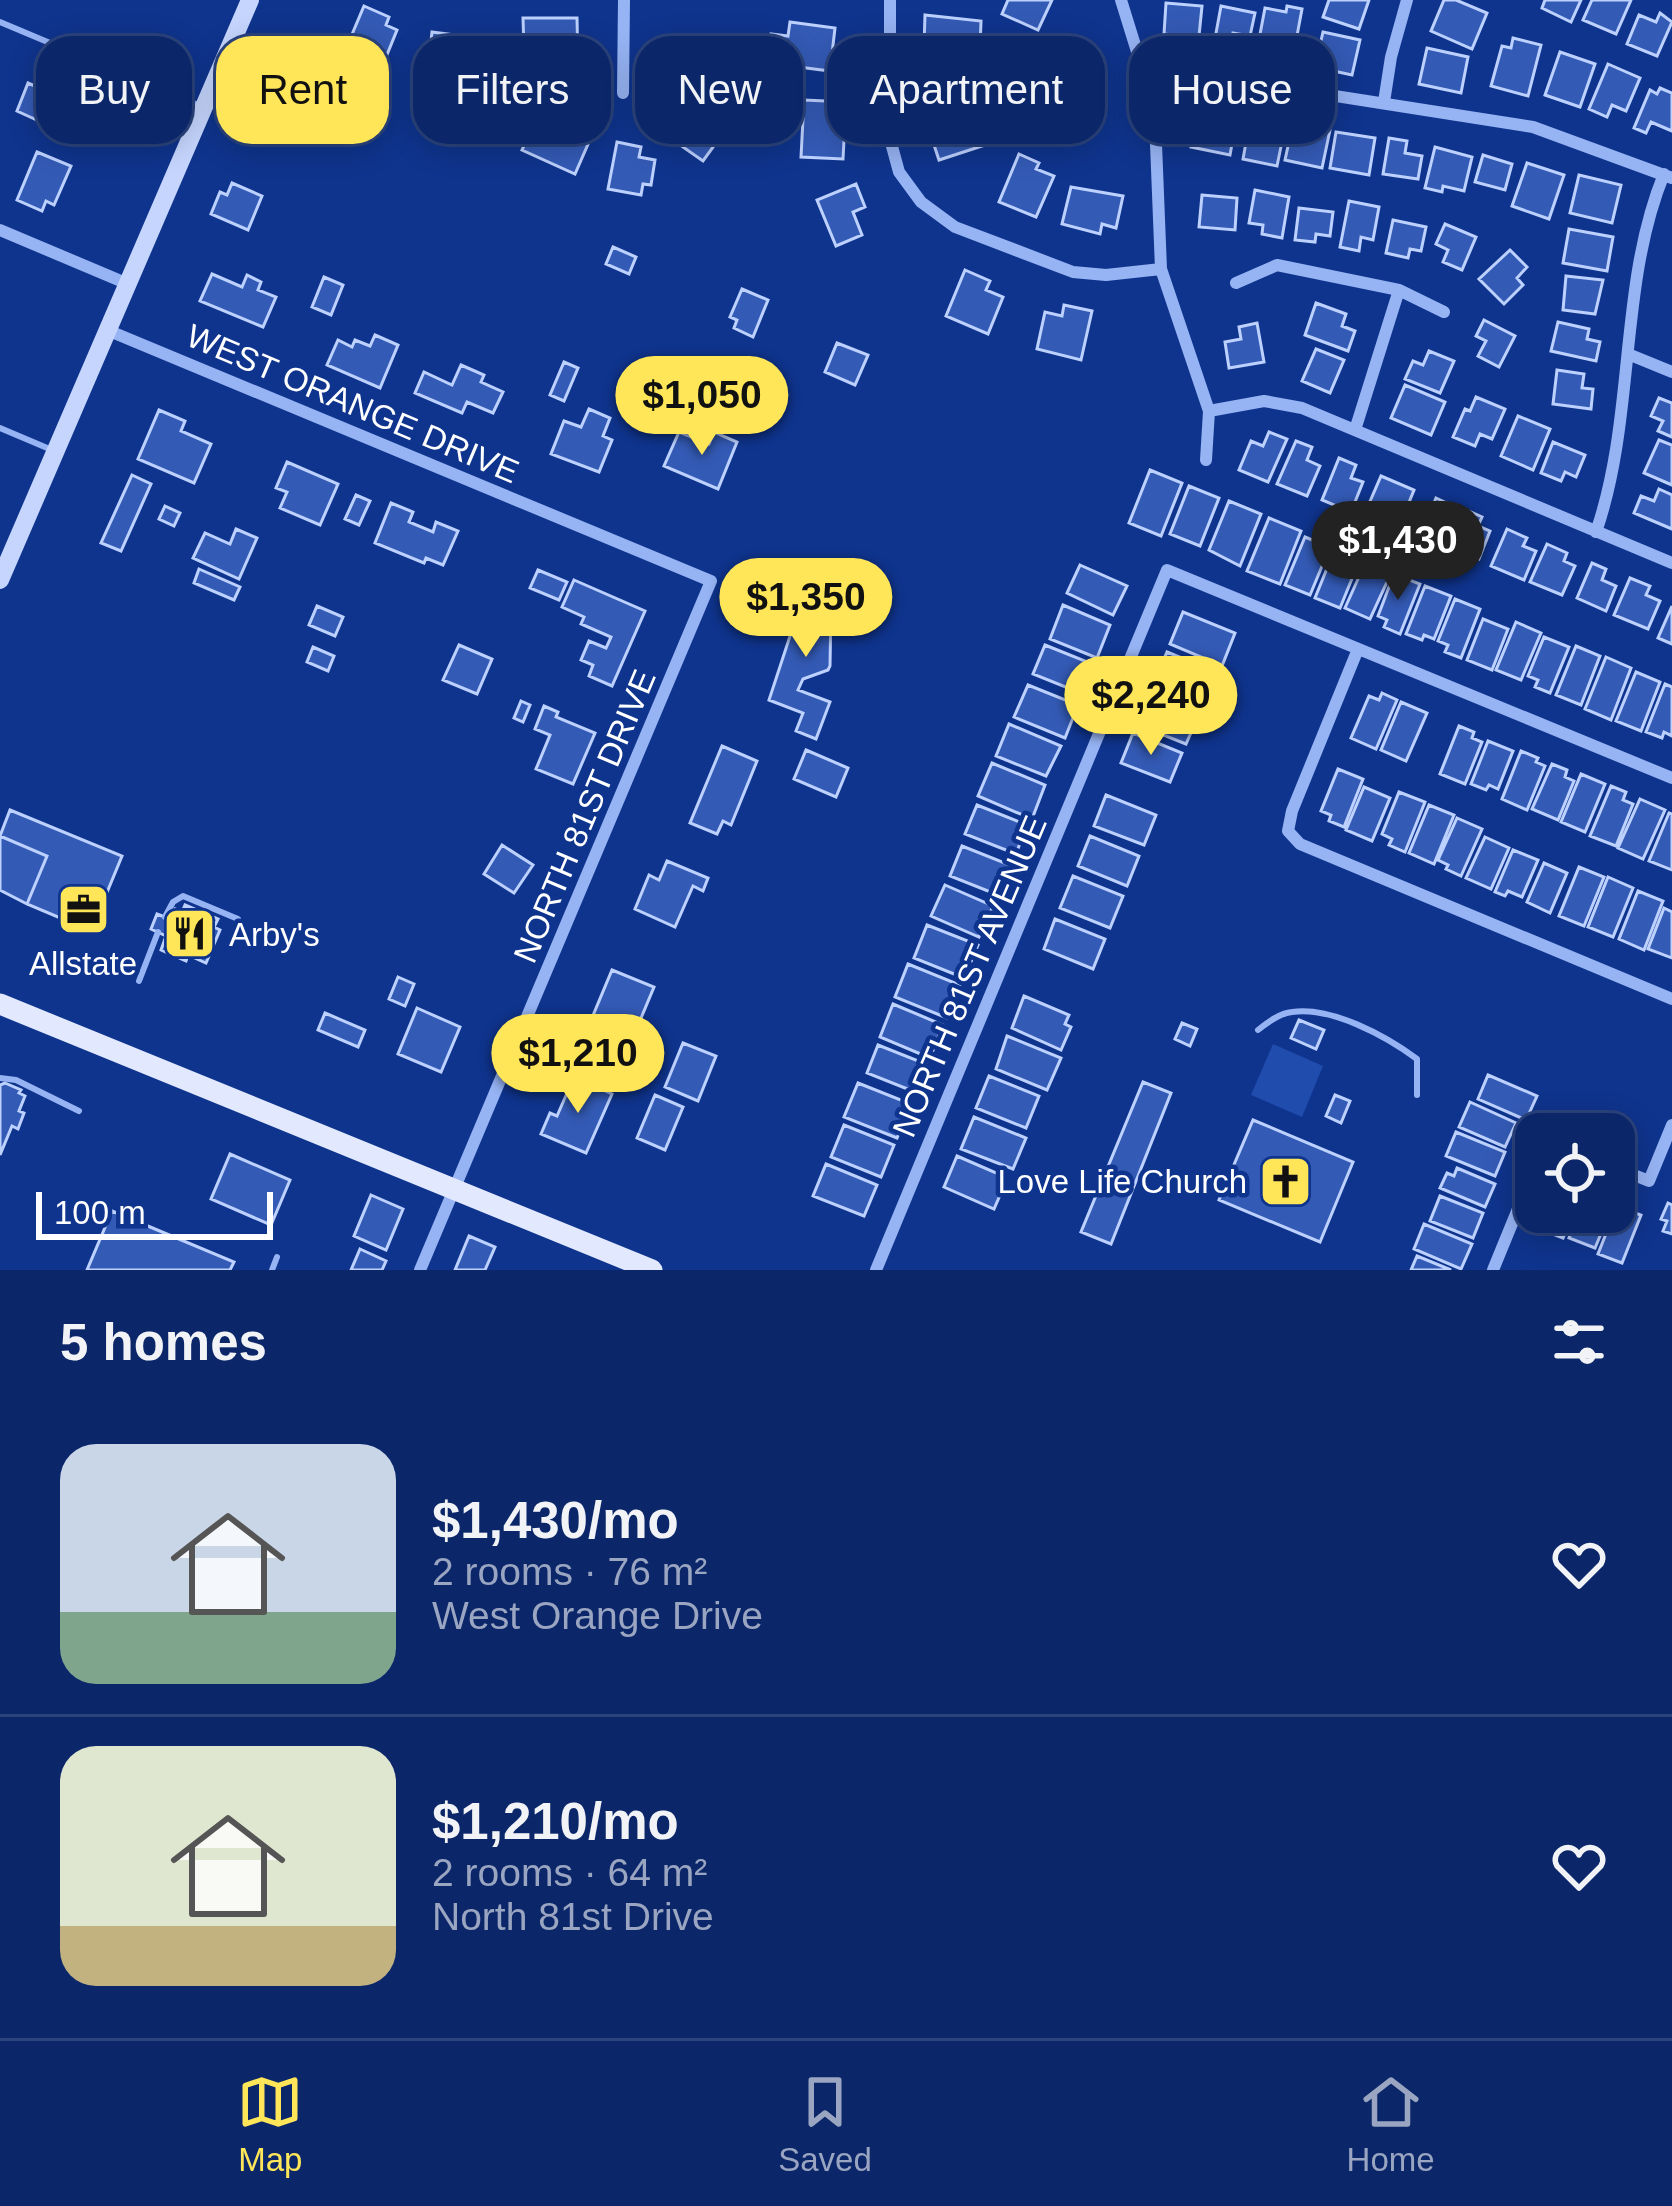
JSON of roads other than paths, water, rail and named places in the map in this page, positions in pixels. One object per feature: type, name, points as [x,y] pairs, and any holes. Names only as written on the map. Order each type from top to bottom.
[{"type":"main road","points":[[0,580],[250,0]]},
{"type":"main road","points":[[0,1004],[652,1270]]},
{"type":"street","points":[[623,93],[624,0]]},
{"type":"street","points":[[890,0],[890,139],[899,172],[921,202],[955,226],[1073,272],[1106,275],[1161,269]]},
{"type":"street","points":[[1120,0],[1132,36]]},
{"type":"street","points":[[1384,102],[1407,0]]},
{"type":"street","points":[[1335,95],[1533,127],[1668,176],[1650,213],[1614,477],[1596,532]]},
{"type":"street","points":[[1156,144],[1161,269],[1209,412],[1206,460]]},
{"type":"street","points":[[0,230],[128,284]]},
{"type":"street","points":[[1236,283],[1277,266],[1399,290],[1444,312]]},
{"type":"street","points":[[1354,430],[1399,290]]},
{"type":"street","name":"WEST ORANGE DRIVE","points":[[107,330],[712,581]]},
{"type":"street","points":[[1628,354],[1672,372]]},
{"type":"street","points":[[1209,412],[1279,402],[1672,563]]},
{"type":"street","name":"NORTH 81ST AVENUE","points":[[876,1270],[1167,570],[1358,650]]},
{"type":"street","name":"NORTH 81ST DRIVE","points":[[420,1270],[712,581]]},
{"type":"street","points":[[1672,778],[1358,650],[1288,831],[1300,844],[1672,999]]},
{"type":"street","points":[[1635,1175],[1649,1181],[1672,1125]]},
{"type":"street","points":[[1493,1270],[1515,1216]]},
{"type":"lane","points":[[0,22],[203,108]]},
{"type":"lane","points":[[0,428],[55,452]]},
{"type":"lane","points":[[165,917],[173,902],[183,896],[238,919]]},
{"type":"lane","points":[[140,980],[158,932]]},
{"type":"lane","points":[[1258,1030],[1286,1012],[1314,1011],[1354,1026],[1397,1044],[1417,1059],[1417,1095]]},
{"type":"lane","points":[[0,1078],[16,1080],[79,1111]]},
{"type":"lane","points":[[272,1270],[277,1257]]},
{"type":"place","name":"Allstate","points":[[83,909]]},
{"type":"place","name":"Arby's","points":[[190,934]]},
{"type":"place","name":"Love Life Church","points":[[1286,1181]]}]
